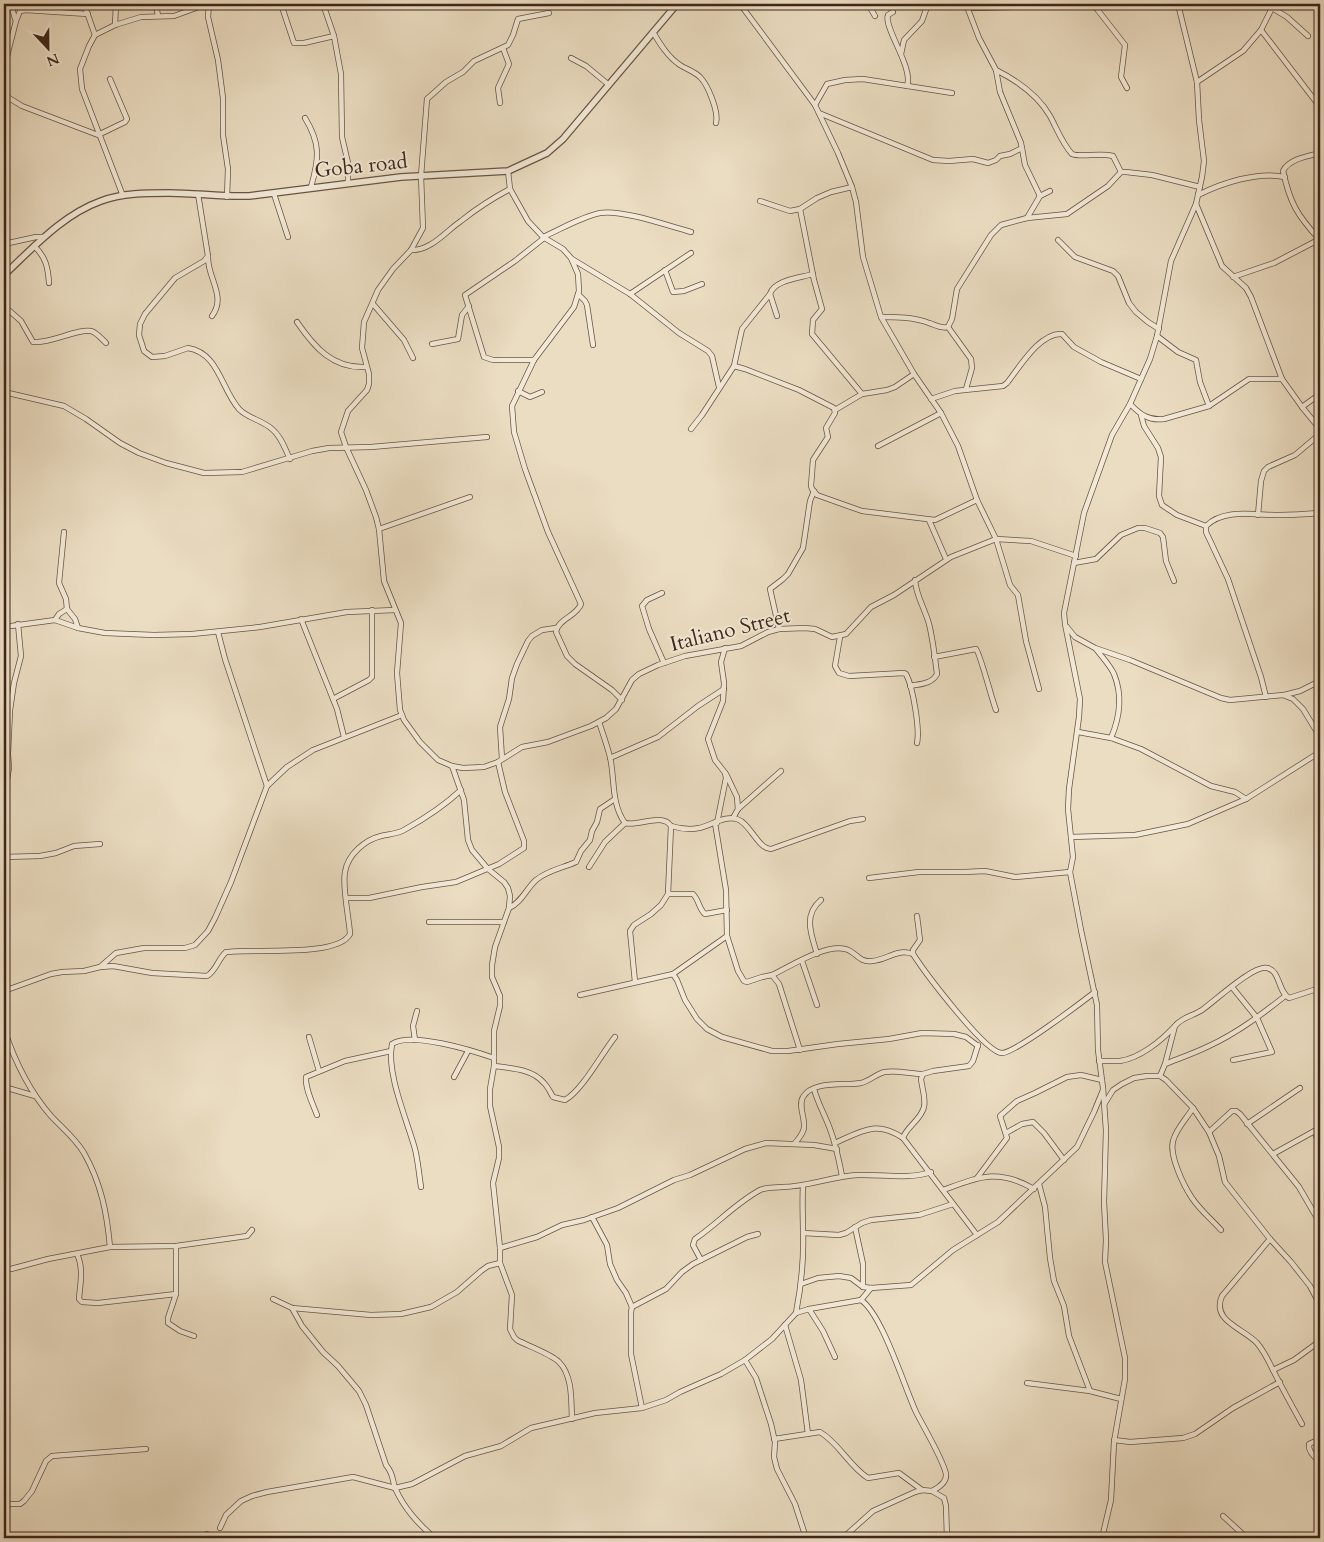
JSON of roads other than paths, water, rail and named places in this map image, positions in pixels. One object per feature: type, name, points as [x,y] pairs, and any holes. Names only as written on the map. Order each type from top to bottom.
[{"type":"street","points":[[11,4],[16,21]]},
{"type":"street","points":[[84,4],[95,35]]},
{"type":"street","points":[[115,25],[116,4]]},
{"type":"street","points":[[156,4],[158,16]]},
{"type":"street","points":[[123,196],[85,100],[80,70],[88,46],[95,35],[115,25],[141,18],[174,16],[208,4],[208,17],[218,60],[223,98],[223,135],[228,169],[228,197]]},
{"type":"street","points":[[281,4],[294,42],[304,43],[334,36]]},
{"type":"street","points":[[323,4],[334,36],[341,74],[342,137],[348,163],[348,183]]},
{"type":"street","name":"Goba road","points":[[4,275],[44,237],[77,213],[101,201],[123,196],[139,194],[198,194],[228,197],[274,194],[311,187],[421,176],[508,171],[547,153],[563,139],[677,4]]},
{"type":"street","points":[[740,4],[815,105],[852,187],[856,202],[863,257],[881,317],[914,374],[941,413],[958,446],[977,500],[996,539],[1010,585],[1018,595],[1026,641],[1039,689]]},
{"type":"street","points":[[868,4],[875,16]]},
{"type":"street","points":[[901,55],[904,40],[924,18],[928,4]]},
{"type":"street","points":[[1029,4],[1015,7],[967,6],[979,38],[996,70],[1000,92],[1018,132],[1028,171],[1040,196]]},
{"type":"street","points":[[1093,4],[1125,45],[1121,77],[1127,88]]},
{"type":"street","points":[[1102,1538],[1111,1500],[1114,1440],[1125,1379],[1125,1358],[1105,1262],[1104,1202],[1106,1154],[1104,1088],[1099,1061],[1098,1016],[1095,992],[1070,872],[1073,857],[1068,809],[1069,789],[1078,732],[1080,699],[1065,624],[1065,607],[1084,513],[1112,435],[1141,380],[1157,336],[1172,261],[1196,204],[1200,187],[1204,161],[1197,82],[1178,4]]},
{"type":"street","points":[[1197,82],[1243,52],[1261,30],[1273,6],[1308,36]]},
{"type":"street","points":[[4,68],[18,13],[26,10],[88,14]]},
{"type":"street","points":[[893,12],[888,15],[887,21],[909,79],[906,86]]},
{"type":"street","points":[[549,13],[518,19],[508,45],[474,61],[463,72],[446,82],[427,99],[421,176],[423,228],[411,250],[393,269],[378,290],[374,304],[364,322],[362,348],[369,374],[367,390],[348,411],[341,432],[376,517],[384,581],[401,623],[397,674],[398,698],[402,715],[425,748],[438,760],[452,766],[466,809],[468,840],[477,857],[504,882],[510,896],[509,908],[495,947],[492,965],[492,977],[500,996],[500,1006],[494,1031],[494,1066],[490,1089],[490,1106],[499,1147],[499,1158],[493,1183],[500,1263],[512,1295],[511,1334],[517,1340],[552,1357],[563,1367],[570,1384],[572,1419]]},
{"type":"street","points":[[1261,30],[1320,107]]},
{"type":"street","points":[[653,32],[666,52],[680,65],[702,80],[717,112],[716,123]]},
{"type":"street","points":[[500,103],[498,88],[509,64],[503,48]]},
{"type":"street","points":[[571,58],[586,66],[609,85]]},
{"type":"street","points":[[996,70],[1026,88],[1044,107],[1063,142],[1072,154],[1079,156],[1091,154],[1113,156],[1121,172]]},
{"type":"street","points":[[4,95],[28,109],[98,135],[128,119],[110,79]]},
{"type":"street","points":[[815,105],[824,87],[832,82],[855,79],[952,93]]},
{"type":"street","points":[[819,113],[933,160],[973,159],[988,163],[1000,156],[1010,154],[1022,148]]},
{"type":"street","points":[[305,118],[318,146],[317,166],[311,187]]},
{"type":"street","points":[[1233,277],[1274,263],[1320,239],[1294,208],[1287,191],[1283,171],[1288,165],[1320,153]]},
{"type":"street","points":[[508,171],[510,189],[528,221],[544,238],[558,245],[571,258],[630,294],[679,333],[710,353],[719,388]]},
{"type":"street","points":[[948,327],[952,319],[957,289],[991,235],[1001,225],[1027,218],[1067,214],[1108,186],[1121,172],[1152,176],[1200,187]]},
{"type":"street","points":[[1198,196],[1213,188],[1258,176],[1270,174],[1284,177]]},
{"type":"street","points":[[760,201],[790,210],[800,209],[831,192],[852,187]]},
{"type":"street","points":[[411,250],[423,249],[510,189]]},
{"type":"street","points":[[1027,218],[1040,196],[1050,191]]},
{"type":"street","points":[[198,194],[209,270],[218,293],[216,312],[212,316]]},
{"type":"street","points":[[274,194],[288,237]]},
{"type":"street","points":[[1196,204],[1222,266],[1246,288],[1251,297],[1282,379],[1302,408],[1320,429]]},
{"type":"street","points":[[800,209],[812,274],[822,309],[813,320],[812,334],[862,394]]},
{"type":"street","points":[[534,360],[493,360],[484,357],[468,306],[466,293],[514,261],[544,238],[587,217],[609,212],[624,214],[691,232]]},
{"type":"street","points":[[4,244],[44,237]]},
{"type":"street","points":[[1058,240],[1075,257],[1112,271],[1118,276],[1129,303],[1136,312],[1159,329]]},
{"type":"street","points":[[34,246],[46,262],[50,283]]},
{"type":"street","points":[[630,294],[691,253]]},
{"type":"street","points":[[208,256],[204,261],[176,278],[144,314],[139,332],[144,352],[152,358],[165,356],[188,348],[204,354],[216,368],[238,408],[272,429],[279,436],[290,459]]},
{"type":"street","points":[[347,898],[369,898],[456,882],[499,864],[524,848],[525,844],[505,792],[500,760],[500,727],[510,699],[512,678],[528,641],[542,630],[556,628],[578,610],[581,604],[548,532],[525,469],[514,432],[512,406],[534,360],[574,307],[578,294],[578,274],[571,258]]},
{"type":"street","points":[[665,270],[674,292],[684,291],[702,284]]},
{"type":"street","points":[[690,429],[702,415],[734,366],[742,329],[773,288],[812,274]]},
{"type":"street","points":[[578,294],[587,305],[593,345]]},
{"type":"street","points":[[770,294],[777,316]]},
{"type":"street","points":[[374,304],[404,340],[413,358]]},
{"type":"street","points":[[4,306],[21,321],[33,342],[56,339],[88,330],[94,332],[106,343]]},
{"type":"street","points":[[432,344],[458,338],[462,315],[468,306]]},
{"type":"street","points":[[881,317],[914,319],[928,322],[940,328],[948,327]]},
{"type":"street","points":[[297,322],[314,344],[330,358],[347,366],[366,367]]},
{"type":"street","points":[[948,327],[971,359],[972,368],[966,389]]},
{"type":"street","points":[[931,399],[966,389],[997,388],[1003,386],[1038,345],[1050,336],[1059,333],[1074,347],[1141,380]]},
{"type":"street","points":[[1157,336],[1178,352],[1196,360],[1202,388],[1209,406]]},
{"type":"street","points":[[734,366],[745,368],[799,390],[833,407],[835,410]]},
{"type":"street","points":[[914,374],[895,387],[862,394],[835,410],[826,426],[828,437],[812,460],[811,486],[817,495],[862,511],[928,520],[939,518],[977,500]]},
{"type":"street","points":[[1130,404],[1141,415],[1157,420],[1209,406],[1249,379],[1282,379]]},
{"type":"street","points":[[518,391],[530,397],[542,392]]},
{"type":"street","points":[[4,392],[64,406],[120,443],[166,463],[204,473],[242,472],[312,451],[487,437]]},
{"type":"street","points":[[1302,408],[1320,394]]},
{"type":"street","points":[[878,446],[941,413]]},
{"type":"street","points":[[1141,415],[1144,426],[1158,448],[1161,457],[1160,496],[1162,505],[1184,518],[1206,526]]},
{"type":"street","points":[[1258,515],[1261,481],[1264,471],[1268,467],[1296,455],[1320,434]]},
{"type":"street","points":[[779,629],[770,588],[784,579],[803,548],[810,501],[814,491]]},
{"type":"street","points":[[379,529],[470,497]]},
{"type":"street","points":[[1206,526],[1216,519],[1248,513],[1282,516],[1320,513]]},
{"type":"street","points":[[928,520],[946,560]]},
{"type":"street","points":[[1206,526],[1206,532],[1228,579],[1266,697]]},
{"type":"street","points":[[1074,563],[1096,559],[1121,535],[1138,528],[1145,528],[1160,533],[1164,538],[1166,561],[1174,581]]},
{"type":"street","points":[[64,532],[59,583],[66,599],[67,609],[75,619],[78,628]]},
{"type":"street","points":[[916,744],[918,730],[908,676],[904,673],[849,676],[838,673],[835,666],[840,637],[852,630],[868,609],[894,595],[914,580],[946,560],[996,539],[1031,541],[1076,556]]},
{"type":"street","points":[[910,686],[927,683],[936,678],[928,623],[916,592],[914,580]]},
{"type":"street","points":[[662,593],[647,600],[642,606],[649,629],[664,663]]},
{"type":"street","points":[[55,620],[59,614],[67,609]]},
{"type":"street","points":[[333,699],[372,677],[372,610]]},
{"type":"street","points":[[4,627],[55,620],[78,628],[106,633],[146,635],[218,632],[347,612],[395,610]]},
{"type":"street","points":[[301,619],[333,699],[344,737]]},
{"type":"street","points":[[4,796],[9,768],[10,710],[14,682],[21,656],[18,624]]},
{"type":"street","points":[[1065,624],[1075,637],[1095,648],[1195,686],[1221,698],[1230,700],[1283,695],[1300,691],[1320,681]]},
{"type":"street","points":[[556,628],[567,656],[575,664],[612,690],[622,700]]},
{"type":"street","name":"Italiano Street","points":[[452,766],[479,768],[500,760],[522,747],[548,742],[599,722],[616,709],[632,680],[639,674],[685,656],[741,646],[768,632],[779,629],[815,629],[832,637],[840,637]]},
{"type":"street","points":[[218,632],[233,684],[268,786]]},
{"type":"street","points":[[725,648],[721,671],[724,689],[723,701],[708,739],[715,760],[725,772],[737,798],[738,809]]},
{"type":"street","points":[[1095,648],[1111,668],[1116,682],[1120,709],[1118,721],[1111,738]]},
{"type":"street","points":[[934,657],[976,649],[980,655],[996,710]]},
{"type":"street","points":[[610,758],[658,737],[698,706],[724,689]]},
{"type":"street","points":[[1283,695],[1299,703],[1320,738]]},
{"type":"street","points":[[100,967],[116,953],[144,948],[190,947],[200,942],[215,918],[231,882],[268,786],[287,768],[313,750],[402,715]]},
{"type":"street","points":[[599,722],[610,758],[615,799],[619,813],[625,823],[632,825],[663,819],[671,826],[680,829],[690,829],[733,818],[745,824],[767,849],[778,847],[850,821],[863,819]]},
{"type":"street","points":[[1078,732],[1111,738],[1141,749],[1211,786],[1235,792],[1246,799]]},
{"type":"street","points":[[1071,837],[1134,835],[1188,824],[1246,799],[1320,752]]},
{"type":"street","points":[[733,818],[738,809],[781,771]]},
{"type":"street","points":[[725,772],[726,778],[716,823],[726,890],[727,936],[738,971],[744,981],[747,982],[762,976],[772,975],[826,950],[842,948],[849,950],[858,959],[867,962],[897,953],[913,954],[938,990],[983,1041],[1000,1053],[1009,1051],[1056,1021],[1095,992]]},
{"type":"street","points":[[4,991],[51,974],[84,971],[100,967],[119,966],[152,973],[208,976],[211,975],[218,960],[226,952],[311,950],[340,942],[350,934],[344,884],[346,867],[353,854],[374,838],[404,830],[435,811],[461,790]]},
{"type":"street","points":[[509,908],[519,903],[530,887],[544,874],[576,862],[581,851],[590,840],[600,809],[615,799]]},
{"type":"street","points":[[589,866],[605,842],[625,823]]},
{"type":"street","points":[[635,982],[630,931],[632,927],[661,905],[668,894],[671,826]]},
{"type":"street","points":[[4,857],[56,854],[80,845],[100,844]]},
{"type":"street","points":[[869,878],[919,872],[985,871],[1015,877],[1070,872]]},
{"type":"street","points":[[668,894],[693,894],[702,912],[705,914],[727,910]]},
{"type":"street","points":[[817,954],[810,931],[810,913],[813,906],[821,900]]},
{"type":"street","points":[[913,954],[913,950],[920,940],[917,916]]},
{"type":"street","points":[[429,922],[504,922]]},
{"type":"street","points":[[580,995],[673,974],[727,936]]},
{"type":"street","points":[[802,961],[817,1005]]},
{"type":"street","points":[[1099,1061],[1120,1061],[1130,1058],[1165,1036],[1186,1018],[1199,1012],[1250,972],[1260,968],[1272,970],[1285,996],[1289,998],[1320,988]]},
{"type":"street","points":[[673,974],[685,1000],[697,1019],[712,1033],[772,1051],[800,1050],[922,1033],[954,1034],[966,1038],[978,1046]]},
{"type":"street","points":[[772,975],[779,984],[800,1050]]},
{"type":"street","points":[[1232,987],[1257,1018],[1272,1052],[1233,1060]]},
{"type":"street","points":[[1165,1064],[1207,1048],[1234,1033],[1285,996]]},
{"type":"street","points":[[415,1040],[413,1026],[417,1012]]},
{"type":"street","points":[[1160,1076],[1175,1026]]},
{"type":"street","points":[[4,1029],[14,1055],[35,1096],[50,1115],[72,1135],[84,1153],[104,1200],[108,1219],[110,1247]]},
{"type":"street","points":[[494,1066],[518,1069],[535,1076],[543,1082],[553,1097],[565,1100],[583,1082],[614,1036]]},
{"type":"street","points":[[309,1037],[319,1071]]},
{"type":"street","points":[[421,1187],[415,1150],[395,1087],[392,1046],[395,1042],[415,1040],[451,1045],[494,1058]]},
{"type":"street","points":[[795,1144],[804,1128],[801,1101],[803,1096],[814,1089],[831,1084],[860,1083],[886,1072],[923,1074],[969,1066],[973,1061],[978,1046],[983,1041]]},
{"type":"street","points":[[317,1115],[305,1080],[309,1075],[345,1061],[391,1051]]},
{"type":"street","points":[[454,1077],[468,1051]]},
{"type":"street","points":[[903,1138],[924,1106],[921,1078],[923,1074]]},
{"type":"street","points":[[977,1178],[1007,1138],[1000,1116],[1017,1101],[1074,1075],[1102,1080]]},
{"type":"street","points":[[1104,1104],[1113,1090],[1122,1084],[1134,1078],[1160,1076],[1193,1108],[1208,1132],[1219,1156],[1225,1182],[1310,1286],[1320,1305]]},
{"type":"street","points":[[4,1087],[35,1096]]},
{"type":"street","points":[[801,1284],[818,1278],[839,1276],[851,1278],[863,1287],[871,1288],[911,1285],[953,1250],[998,1222],[1077,1147],[1104,1088]]},
{"type":"street","points":[[1246,1124],[1300,1088]]},
{"type":"street","points":[[814,1089],[819,1108],[830,1128],[837,1149],[842,1176]]},
{"type":"street","points":[[1193,1108],[1172,1142],[1174,1160],[1192,1199],[1221,1230]]},
{"type":"street","points":[[1208,1132],[1232,1111],[1240,1114],[1246,1124],[1299,1187],[1316,1218],[1320,1221]]},
{"type":"street","points":[[1006,1133],[1022,1124],[1033,1122],[1044,1132],[1064,1160]]},
{"type":"street","points":[[835,1143],[865,1130],[881,1128],[903,1138],[977,1236]]},
{"type":"street","points":[[1273,1154],[1320,1128]]},
{"type":"street","points":[[1315,1131],[1320,1151]]},
{"type":"street","points":[[500,1248],[538,1237],[562,1225],[618,1208],[674,1180],[745,1149],[766,1143],[814,1145],[837,1149]]},
{"type":"street","points":[[701,1260],[693,1242],[740,1204],[764,1188],[803,1186],[842,1176],[910,1177],[930,1172]]},
{"type":"street","points":[[943,1190],[977,1178],[998,1176],[1009,1177],[1034,1189]]},
{"type":"street","points":[[1039,1184],[1047,1221],[1054,1281],[1064,1306],[1069,1336],[1090,1391]]},
{"type":"street","points":[[796,1313],[801,1284],[803,1186]]},
{"type":"street","points":[[803,1234],[839,1235],[871,1220],[919,1215],[953,1204]]},
{"type":"street","points":[[592,1217],[607,1245],[610,1264],[617,1280],[626,1293],[632,1307],[630,1354],[642,1408]]},
{"type":"street","points":[[855,1228],[863,1264],[863,1287]]},
{"type":"street","points":[[4,1268],[11,1269],[48,1259],[110,1247],[176,1246],[248,1236],[252,1230]]},
{"type":"street","points":[[632,1307],[666,1288],[682,1272],[701,1260],[747,1237],[758,1234]]},
{"type":"street","points":[[1270,1239],[1222,1296],[1218,1303],[1219,1311],[1223,1317],[1256,1342],[1267,1357],[1302,1424]]},
{"type":"street","points":[[176,1246],[176,1294],[168,1323],[180,1331],[194,1336]]},
{"type":"street","points":[[77,1254],[82,1271],[79,1299],[82,1302],[176,1294]]},
{"type":"street","points":[[272,1299],[292,1308],[370,1315],[401,1314],[431,1307],[457,1292],[480,1271],[488,1266],[500,1263]]},
{"type":"street","points":[[220,1528],[226,1515],[241,1501],[267,1492],[353,1477],[395,1488],[412,1484],[466,1456],[501,1446],[531,1428],[595,1413],[642,1408],[666,1400],[721,1374],[745,1360],[772,1340],[796,1313],[809,1308],[860,1300],[871,1288]]},
{"type":"street","points":[[860,1300],[869,1307],[888,1344],[915,1409],[941,1462],[946,1479],[932,1491]]},
{"type":"street","points":[[292,1308],[302,1326],[322,1352],[338,1366],[359,1391],[366,1405],[386,1465],[393,1474],[395,1488],[402,1502],[426,1531],[435,1538]]},
{"type":"street","points":[[809,1308],[823,1331],[835,1357]]},
{"type":"street","points":[[785,1325],[801,1380],[808,1434]]},
{"type":"street","points":[[1273,1370],[1294,1360],[1320,1341]]},
{"type":"street","points":[[745,1360],[756,1378],[774,1438],[774,1457],[777,1469],[795,1504],[806,1538]]},
{"type":"street","points":[[1114,1440],[1130,1442],[1189,1436],[1208,1426],[1233,1408],[1280,1382]]},
{"type":"street","points":[[1027,1383],[1090,1391],[1120,1399]]},
{"type":"street","points":[[774,1438],[818,1432],[861,1474],[868,1478],[900,1473],[922,1490]]},
{"type":"street","points":[[1320,1438],[1309,1444],[1308,1447],[1311,1454],[1320,1462]]},
{"type":"street","points":[[4,1504],[20,1504],[24,1501],[32,1491],[46,1461],[52,1456],[146,1450]]},
{"type":"street","points":[[839,1538],[874,1511],[922,1490],[932,1491],[944,1498],[946,1506],[946,1538]]},
{"type":"street","points":[[1223,1516],[1247,1538]]},
{"type":"street","points":[[198,1538],[207,1534]]},
{"type":"street","points":[[789,1538],[802,1538]]}]
